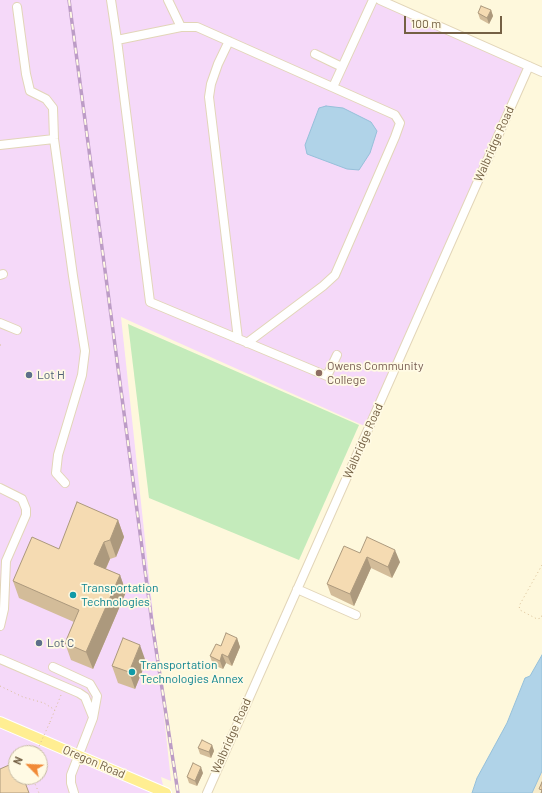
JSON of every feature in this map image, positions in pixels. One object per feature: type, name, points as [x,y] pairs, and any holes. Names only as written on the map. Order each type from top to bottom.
[{"type":"main road","name":"Oregon Road","points":[[0,722],[166,793]]},
{"type":"street","points":[[111,0],[150,302],[327,376],[337,355]]},
{"type":"street","points":[[168,0],[181,27]]},
{"type":"street","points":[[333,87],[372,0]]},
{"type":"street","points":[[380,0],[542,72]]},
{"type":"street","points":[[18,7],[26,74],[30,91],[46,99],[53,108],[54,139],[85,351],[82,375],[58,455],[56,473],[65,483]]},
{"type":"street","points":[[117,40],[181,27],[197,27],[395,115],[400,123],[395,138],[335,274],[323,286],[247,343]]},
{"type":"street","points":[[230,41],[218,64],[211,84],[209,97],[238,339]]},
{"type":"street","points":[[315,54],[342,67]]},
{"type":"street","name":"Walbridge Road","points":[[207,793],[529,66]]},
{"type":"street","points":[[0,145],[54,139]]},
{"type":"street","points":[[0,323],[17,330]]},
{"type":"street","points":[[0,488],[22,499],[26,509],[26,515],[6,561],[4,609],[0,626]]},
{"type":"street","points":[[297,589],[356,615]]},
{"type":"street","points":[[0,659],[64,687],[85,698],[93,718]]},
{"type":"street","points":[[53,667],[90,684],[94,688],[97,702],[93,718],[71,775],[74,793]]},
{"type":"path","points":[[542,565],[519,606],[520,610],[537,619],[541,618],[542,615]]},
{"type":"path","points":[[0,686],[23,697],[44,703],[55,710]]},
{"type":"path","points":[[40,745],[64,687]]},
{"type":"shaded area","name":"Owens Community College","points":[[0,0],[380,0],[529,66],[369,428],[121,317],[171,781],[161,777],[165,793],[0,793]]},
{"type":"shaded area","points":[[542,753],[542,793],[524,793]]},
{"type":"green space","points":[[128,324],[359,425],[299,560],[149,498]]},
{"type":"water","points":[[326,106],[343,108],[371,122],[377,131],[370,153],[359,170],[347,169],[307,154],[305,145],[319,108]]},
{"type":"water","points":[[542,655],[542,771],[532,793],[472,793],[477,778],[507,723],[525,678],[530,676]]},
{"type":"building","points":[[481,6],[491,10],[487,18],[478,13]]},
{"type":"building","name":"Transportation Technologies","points":[[77,502],[118,520],[110,540],[104,542],[94,564],[120,575],[86,652],[65,643],[79,610],[13,581],[32,537],[59,549]]},
{"type":"building","points":[[367,537],[395,550],[388,567],[367,557],[350,594],[327,584],[344,546],[360,553]]},
{"type":"building","points":[[226,633],[237,638],[228,657],[222,654],[220,661],[210,656],[216,644],[221,646]]},
{"type":"building","points":[[123,638],[140,645],[129,672],[112,666]]},
{"type":"building","points":[[202,740],[212,745],[209,752],[198,748]]},
{"type":"building","points":[[193,763],[201,767],[195,781],[187,777]]},
{"type":"building","points":[[8,766],[8,785],[26,785],[29,793],[0,793],[0,769]]},
{"type":"building","points":[[542,782],[542,790],[539,789]]},
{"type":"railway","points":[[69,0],[152,623],[178,793]]},
{"type":"place","name":"Owens Community College","points":[[319,373]]},
{"type":"place","name":"Lot H","points":[[29,375]]},
{"type":"place","name":"Transportation Technologies","points":[[73,595]]},
{"type":"place","name":"Lot C","points":[[39,643]]},
{"type":"place","name":"Transportation Technologies Annex","points":[[132,672]]}]
